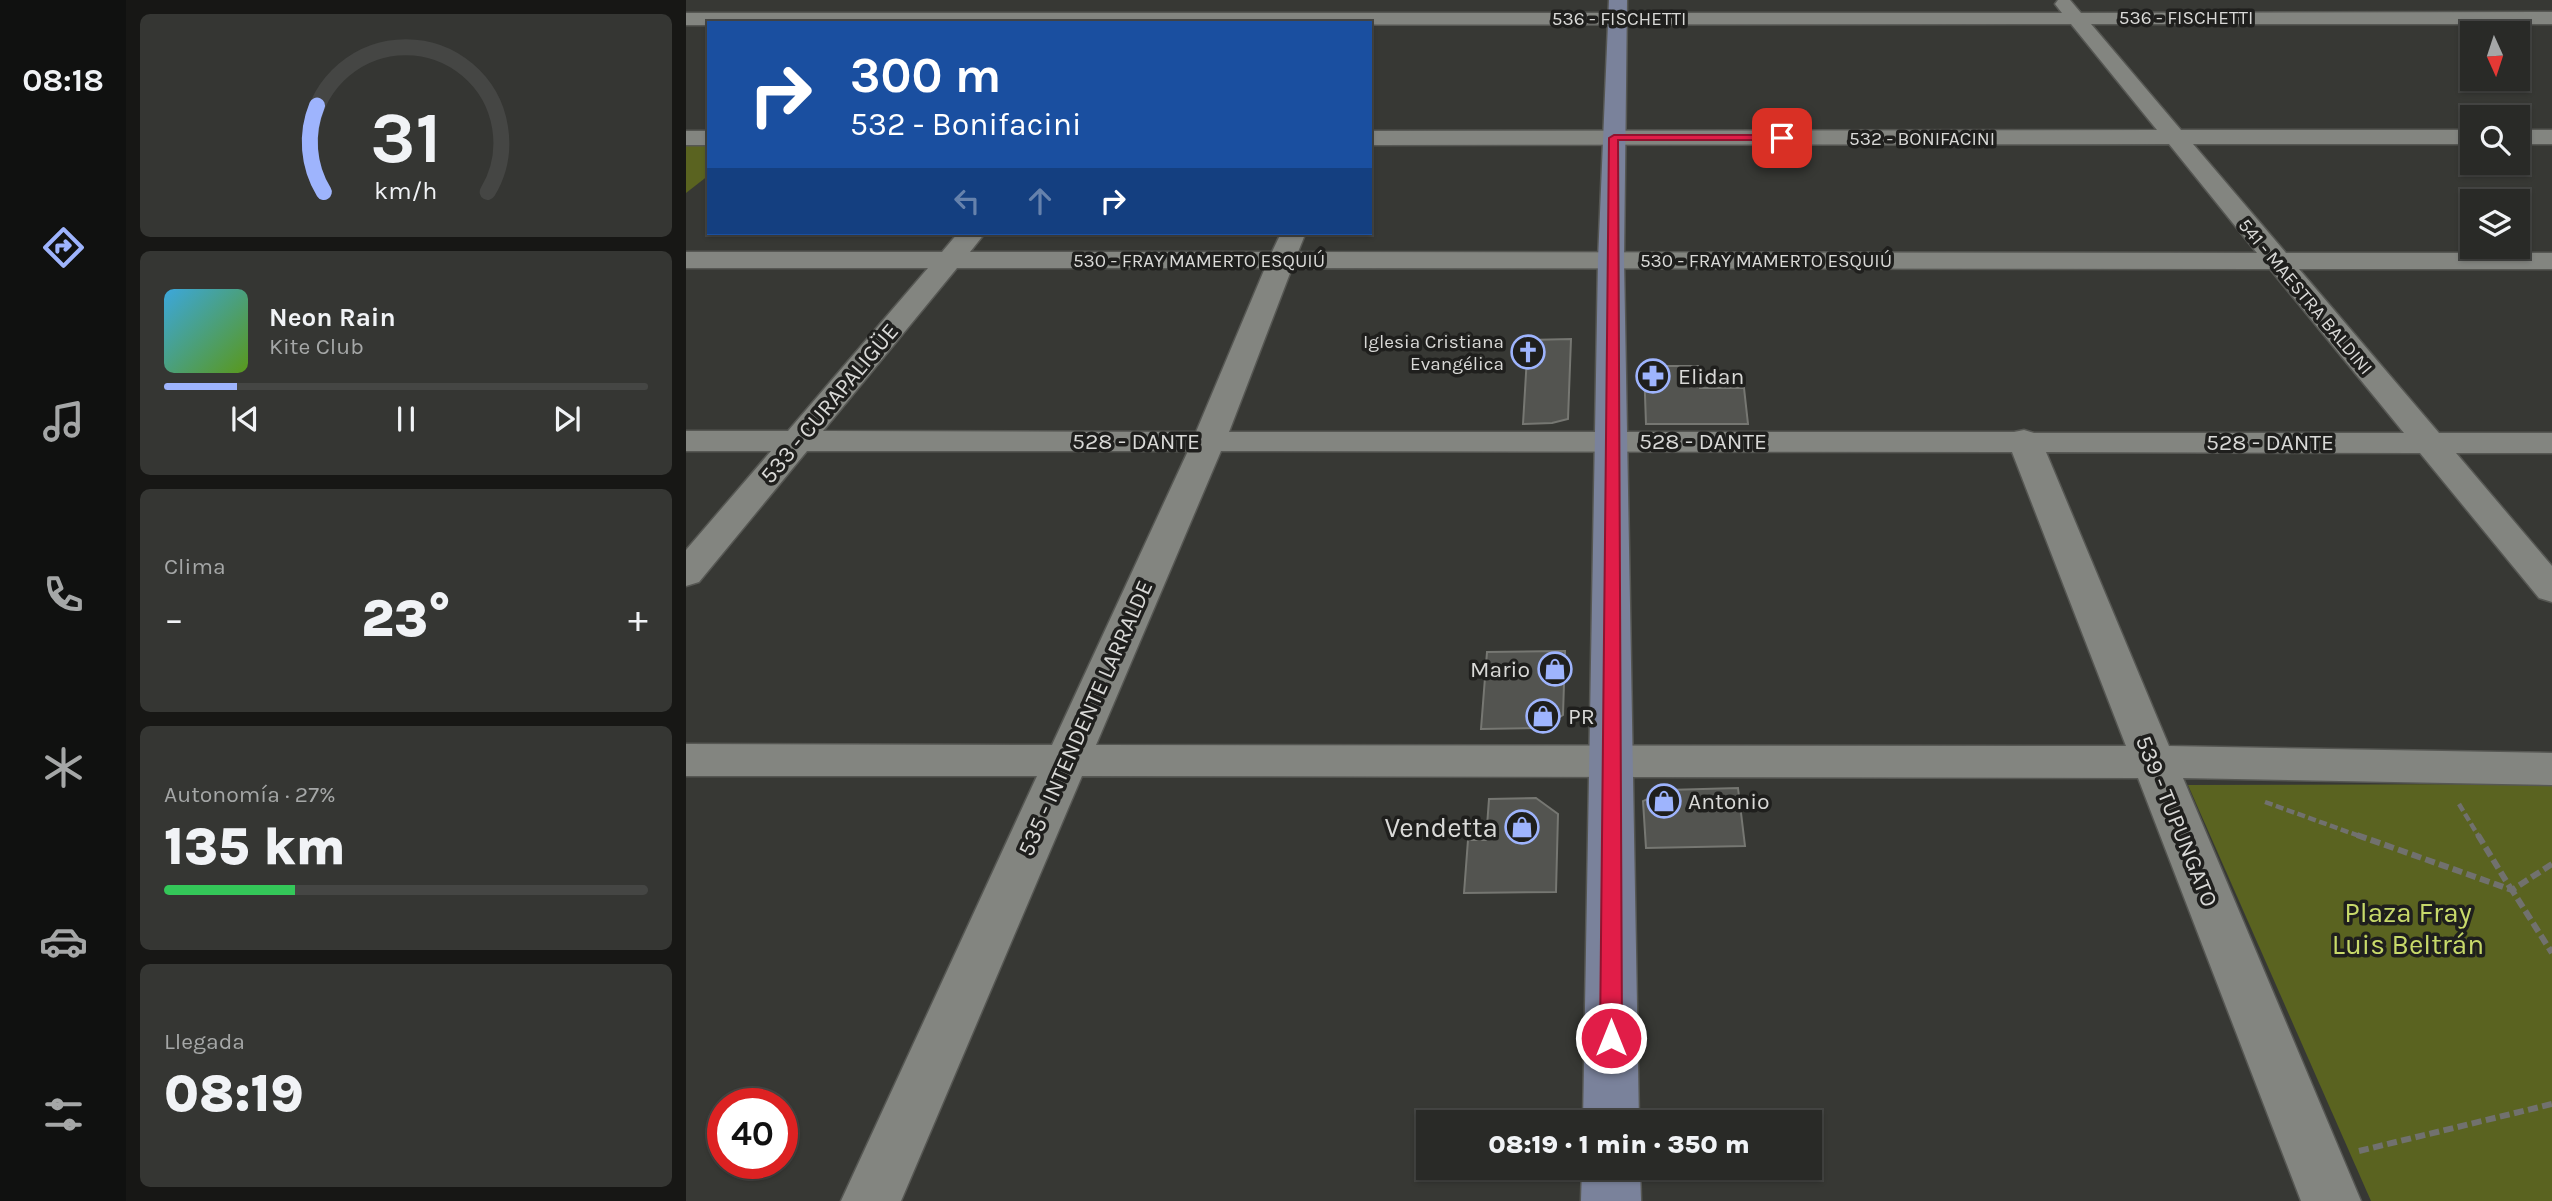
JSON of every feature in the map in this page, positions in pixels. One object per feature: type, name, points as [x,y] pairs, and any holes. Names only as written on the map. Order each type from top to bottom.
[{"type":"street","points":[[688,20],[723,0]]},
{"type":"street","points":[[1154,20],[1171,0]]},
{"type":"street","points":[[2506,0],[2547,21]]},
{"type":"street","points":[[1372,38],[1384,9]]},
{"type":"street","name":"536 - FISCHETTI","points":[[688,20],[1154,20],[1384,9],[2067,9],[2547,21]]},
{"type":"street","points":[[1611,1110],[1611,260],[1618,9]]},
{"type":"street","name":"541 - MAESTRA BALDINI","points":[[2067,9],[2552,590]]},
{"type":"street","name":"532 - BONIFACINI","points":[[1372,138],[2460,137]]},
{"type":"street","points":[[2530,137],[2552,137]]},
{"type":"street","points":[[686,138],[707,138]]},
{"type":"street","name":"533 - CURAPALIGÜE","points":[[686,574],[970,235]]},
{"type":"street","name":"530 - FRAY MAMERTO ESQUIÚ","points":[[686,260],[949,260],[1287,246],[1611,260],[2552,261]]},
{"type":"street","name":"535 - INTENDENTE LARRALDE","points":[[871,1201],[1209,441],[1287,246]]},
{"type":"street","name":"528 - DANTE","points":[[686,441],[2024,440],[2552,443]]},
{"type":"street","name":"539 - TUPUNGATO","points":[[2024,440],[2323,1181]]},
{"type":"street","points":[[686,760],[2153,762],[2552,769]]},
{"type":"street","points":[[1611,1180],[1611,1201]]},
{"type":"path","points":[[2437,767],[2552,953]]},
{"type":"path","points":[[2256,798],[2512,890]]},
{"type":"path","points":[[2512,890],[2552,864]]},
{"type":"path","points":[[2323,1181],[2552,1104]]},
{"type":"green space","points":[[686,146],[707,146],[707,177],[686,193]]},
{"type":"green space","name":"Plaza Fray Luis Beltrán","points":[[2552,784],[2552,1201],[2371,1201],[2188,785]]},
{"type":"building","points":[[1571,339],[1568,419],[1552,423],[1523,424],[1528,340]]},
{"type":"building","points":[[1644,366],[1698,366],[1700,388],[1744,388],[1748,424],[1646,424]]},
{"type":"building","points":[[1565,651],[1563,715],[1543,728],[1481,729],[1487,652]]},
{"type":"building","points":[[1738,788],[1745,846],[1646,848],[1643,801],[1667,790]]},
{"type":"building","points":[[1536,798],[1558,814],[1556,892],[1464,893],[1468,840],[1486,840],[1489,799]]},
{"type":"place","name":"Iglesia Cristiana Evangélica","points":[[1528,352]]},
{"type":"place","name":"Elidan","points":[[1653,376]]},
{"type":"place","name":"Mario","points":[[1555,669]]},
{"type":"place","name":"PR","points":[[1543,716]]},
{"type":"place","name":"Antonio","points":[[1664,801]]},
{"type":"place","name":"Vendetta","points":[[1522,827]]},
{"type":"route","points":[[1611,1038],[1611,260],[1614,138],[1782,138]]}]
